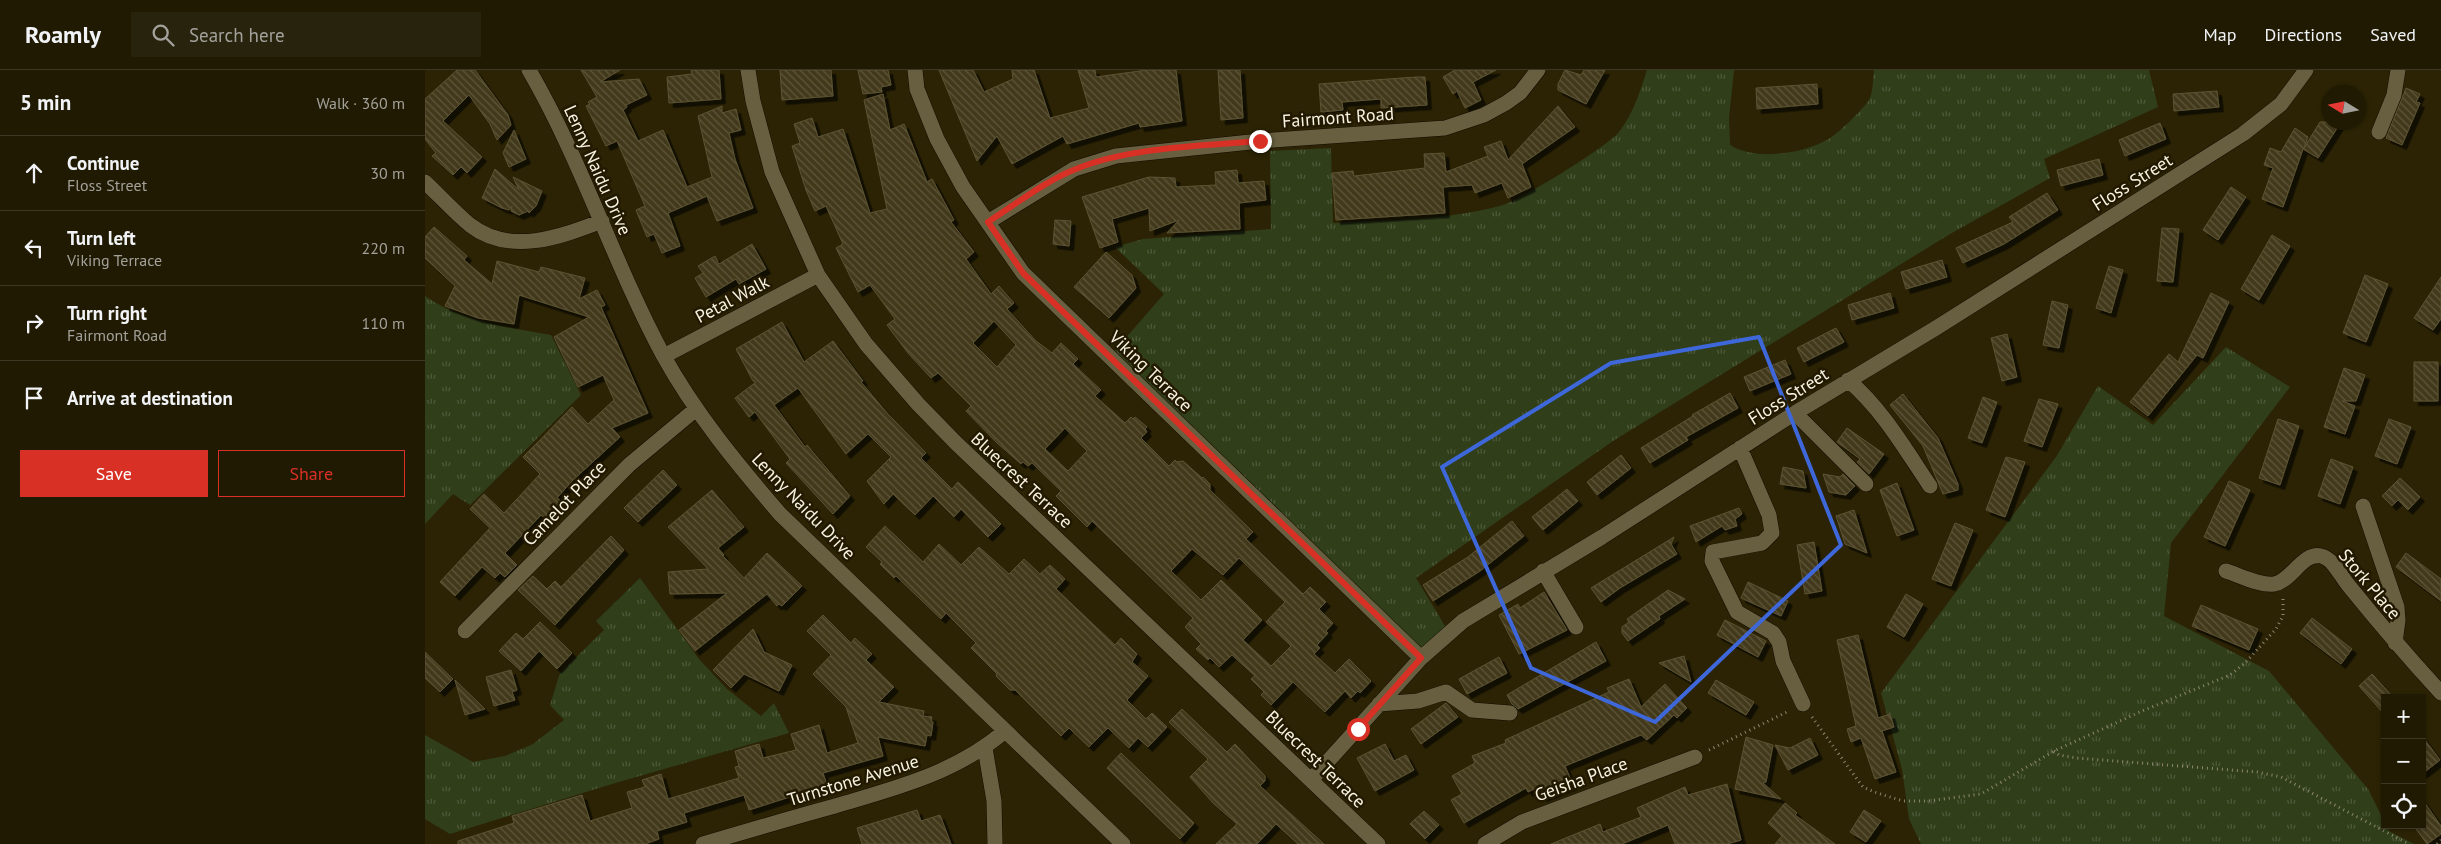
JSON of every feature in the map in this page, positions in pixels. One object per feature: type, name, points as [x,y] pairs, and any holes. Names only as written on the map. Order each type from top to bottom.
[{"type":"street","name":"Lenny Naidu Drive","points":[[529,70],[566,139],[627,282],[664,356],[696,409],[742,470],[780,514],[1123,844]]},
{"type":"street","name":"Bluecrest Terrace","points":[[748,70],[757,120],[772,172],[819,275],[866,344],[918,404],[956,443],[1378,844]]},
{"type":"street","name":"Viking Terrace","points":[[915,70],[917,89],[937,138],[963,187],[1023,273],[1421,658]]},
{"type":"street","name":"Fairmont Road","points":[[988,222],[1074,169],[1116,156],[1252,142],[1445,128],[1484,115],[1506,104],[1520,92],[1538,70]]},
{"type":"street","name":"Floss Street","points":[[1311,780],[1421,658],[1463,621],[1602,537],[1795,413],[1936,328],[2243,134],[2281,104],[2306,70]]},
{"type":"street","points":[[2379,132],[2394,95],[2398,70]]},
{"type":"street","points":[[425,182],[470,225],[503,241],[513,242],[551,238],[602,221]]},
{"type":"street","name":"Petal Walk","points":[[664,356],[819,275]]},
{"type":"street","points":[[1849,380],[1882,414],[1930,486]]},
{"type":"street","name":"Camelot Place","points":[[465,631],[629,464],[696,409]]},
{"type":"street","points":[[1795,413],[1866,484]]},
{"type":"street","points":[[1740,448],[1769,515],[1772,533],[1763,543],[1713,552],[1711,561],[1737,612],[1773,633],[1779,642],[1783,661],[1803,704]]},
{"type":"street","points":[[2363,506],[2397,607],[2398,620],[2395,643]]},
{"type":"street","name":"Stork Place","points":[[2282,581],[2309,557],[2321,556],[2331,561],[2340,576],[2395,643],[2441,693]]},
{"type":"street","points":[[1543,571],[1575,627]]},
{"type":"street","points":[[2226,572],[2273,584],[2282,581]]},
{"type":"street","points":[[1379,704],[1418,701],[1446,692],[1472,710],[1511,713]]},
{"type":"street","name":"Turnstone Avenue","points":[[703,844],[908,784],[954,766],[985,748],[1005,731]]},
{"type":"street","points":[[985,748],[994,801],[995,844]]},
{"type":"street","name":"Geisha Place","points":[[1485,844],[1522,822],[1695,757]]},
{"type":"path","points":[[1695,757],[1803,704],[1829,743],[1863,786],[1888,797],[1903,801],[1928,801],[1981,794],[2055,751],[2142,711],[2230,675],[2259,649],[2276,629],[2283,616],[2282,581]]},
{"type":"path","points":[[2055,751],[2059,755],[2076,758],[2247,771],[2281,776],[2409,844]]},
{"type":"path","points":[[2437,844],[2441,840]]},
{"type":"highlighted area","points":[[1759,337],[1841,545],[1655,722],[1531,668],[1442,467],[1611,363]]},
{"type":"green space","points":[[1647,70],[1734,70],[1729,118],[1730,145],[1752,153],[1765,154],[1779,154],[1805,149],[1831,137],[1849,122],[1869,100],[1874,70],[2149,70],[2158,107],[2044,159],[2050,178],[1950,234],[1613,441],[1416,578],[1448,631],[1421,657],[1110,356],[1164,294],[1115,247],[1143,239],[1271,229],[1270,151],[1331,148],[1333,223],[1398,220],[1462,214],[1503,205],[1545,183],[1612,139],[1628,118],[1639,95]]},
{"type":"green space","points":[[425,296],[439,305],[470,318],[551,335],[581,395],[470,505],[453,494],[425,524]]},
{"type":"green space","points":[[2226,347],[2290,387],[2171,543],[2164,616],[2269,671],[2368,789],[2381,815],[2381,829],[2388,829],[2414,844],[1921,844],[1909,819],[1902,769],[1881,693],[2056,457],[2098,386],[2153,425]]},
{"type":"green space","points":[[640,578],[699,659],[727,689],[761,716],[774,703],[789,733],[612,784],[450,834],[425,819],[425,735],[473,762],[505,756],[533,744],[564,720],[550,705],[560,673],[604,630],[596,621]]},
{"type":"building","points":[[457,70],[475,70],[508,115],[511,125],[497,140],[490,124],[469,95],[443,121],[482,157],[467,173],[461,167],[453,175],[432,156],[436,153],[425,139],[425,99]]},
{"type":"building","points":[[581,70],[620,70],[600,82],[639,79],[647,95],[626,105],[627,107],[623,110],[638,141],[663,130],[687,187],[712,177],[698,116],[722,106],[722,113],[736,109],[741,130],[729,133],[735,159],[753,208],[717,221],[707,196],[668,213],[680,246],[662,253],[654,234],[647,237],[636,210],[645,206],[617,141],[606,146],[586,106],[590,104],[588,102],[597,97]]},
{"type":"building","points":[[691,70],[719,70],[721,99],[669,103],[667,77],[692,74]]},
{"type":"building","points":[[780,70],[831,70],[833,96],[782,100]]},
{"type":"building","points":[[858,70],[888,70],[891,85],[881,87],[882,92],[863,94]]},
{"type":"building","points":[[939,70],[973,70],[984,92],[1013,79],[1012,70],[1034,70],[1050,118],[1089,108],[1078,70],[1095,70],[1096,77],[1147,70],[1176,70],[1182,121],[1140,127],[1139,123],[1067,144],[1063,136],[1012,164],[997,136],[977,161]]},
{"type":"building","points":[[1218,70],[1240,70],[1243,118],[1221,120]]},
{"type":"building","points":[[1455,70],[1496,70],[1473,82],[1481,100],[1465,108],[1457,91],[1453,94],[1443,77]]},
{"type":"building","points":[[1565,70],[1581,75],[1584,70],[1605,70],[1586,104],[1558,90],[1558,84]]},
{"type":"building","points":[[1425,77],[1427,105],[1381,108],[1381,99],[1342,102],[1343,110],[1321,112],[1319,84]]},
{"type":"building","points":[[1817,84],[1818,104],[1757,109],[1756,88]]},
{"type":"building","points":[[2406,88],[2420,94],[2416,102],[2420,103],[2402,145],[2386,138]]},
{"type":"building","points":[[2217,91],[2219,107],[2174,111],[2173,94]]},
{"type":"building","points":[[883,94],[890,130],[904,124],[927,182],[932,179],[954,220],[951,222],[974,252],[966,259],[991,294],[999,286],[1014,303],[1007,309],[1036,341],[1052,353],[1061,343],[1078,359],[1073,364],[1101,390],[1095,396],[1125,423],[1131,417],[1133,419],[1135,417],[1147,427],[1145,429],[1147,432],[1141,438],[1169,466],[1175,460],[1177,462],[1183,461],[1203,477],[1210,484],[1210,490],[1253,532],[1246,539],[1303,594],[1310,587],[1326,602],[1319,609],[1333,623],[1326,631],[1328,633],[1317,645],[1320,648],[1314,654],[1335,673],[1349,659],[1371,681],[1360,693],[1358,691],[1351,698],[1345,691],[1325,712],[1293,682],[1271,705],[1261,695],[1264,692],[1251,679],[1255,676],[1232,655],[1219,667],[1210,658],[1208,660],[1196,649],[1201,644],[1185,627],[1193,618],[1092,521],[1087,527],[1056,496],[1061,491],[1032,463],[1028,466],[1023,462],[1021,464],[997,443],[966,411],[971,406],[938,373],[931,378],[908,353],[887,325],[895,319],[870,285],[858,292],[836,248],[843,244],[826,206],[815,211],[792,146],[800,143],[794,124],[812,118],[818,137],[843,129],[870,213],[887,209],[864,100]],"holes":[[[994,321],[1016,345],[997,367],[973,343]],[[1065,428],[1087,451],[1068,471],[1045,449]],[[1192,549],[1223,575],[1239,558],[1285,602],[1266,622],[1291,646],[1271,666],[1243,640],[1262,620],[1221,580],[1201,600],[1171,571]]]},
{"type":"building","points":[[1558,106],[1575,127],[1522,164],[1531,187],[1508,198],[1502,183],[1475,193],[1472,185],[1443,187],[1445,213],[1336,220],[1332,173],[1353,171],[1354,176],[1425,168],[1424,154],[1444,153],[1446,172],[1488,156],[1484,147],[1501,141],[1508,160]]},
{"type":"building","points":[[2320,122],[2321,130],[2336,130],[2318,158],[2303,149],[2283,207],[2262,199],[2273,168],[2264,165],[2270,148],[2281,152],[2295,128],[2308,137],[2304,148]]},
{"type":"building","points":[[2160,123],[2166,139],[2125,156],[2119,140]]},
{"type":"building","points":[[514,130],[526,159],[509,167],[503,153]]},
{"type":"building","points":[[2099,159],[2103,175],[2061,186],[2057,170]]},
{"type":"building","points":[[495,169],[519,190],[513,177],[542,191],[536,206],[529,213],[528,211],[519,215],[511,211],[512,206],[509,210],[482,198]]},
{"type":"building","points":[[1237,170],[1238,183],[1264,181],[1266,200],[1239,203],[1240,229],[1167,233],[1179,220],[1150,231],[1149,208],[1112,219],[1118,242],[1100,248],[1082,197],[1149,177],[1175,178],[1176,187],[1216,185],[1215,172]]},
{"type":"building","points":[[2231,187],[2246,197],[2218,240],[2203,230]]},
{"type":"building","points":[[2047,193],[2058,210],[2004,244],[1963,263],[1956,248],[2013,222],[2009,217]]},
{"type":"building","points":[[1055,220],[1071,221],[1069,246],[1053,244]]},
{"type":"building","points":[[434,227],[467,256],[464,260],[492,284],[497,261],[539,272],[541,267],[585,278],[579,299],[597,290],[605,305],[601,307],[648,413],[612,428],[620,437],[572,481],[557,498],[561,501],[545,518],[541,515],[505,553],[517,565],[505,577],[500,573],[495,578],[482,567],[455,596],[440,582],[490,528],[470,509],[484,494],[504,513],[540,474],[523,457],[572,407],[588,424],[614,400],[603,375],[578,387],[554,337],[589,317],[519,295],[514,324],[478,318],[445,306],[455,286],[425,258],[425,237]]},
{"type":"building","points":[[2162,228],[2179,229],[2173,282],[2157,281]]},
{"type":"building","points":[[2272,235],[2290,246],[2259,300],[2241,289]]},
{"type":"building","points":[[752,244],[766,269],[739,284],[736,279],[706,297],[695,278],[703,273],[698,266],[715,256],[719,264]]},
{"type":"building","points":[[1106,252],[1132,275],[1136,288],[1109,318],[1074,287]]},
{"type":"building","points":[[1942,260],[1947,277],[1906,289],[1901,272]]},
{"type":"building","points":[[2109,266],[2123,270],[2111,313],[2096,308]]},
{"type":"building","points":[[2365,275],[2388,284],[2366,342],[2343,333]]},
{"type":"building","points":[[2441,277],[2441,319],[2433,330],[2414,318]]},
{"type":"building","points":[[1890,293],[1894,308],[1852,320],[1848,305]]},
{"type":"building","points":[[2211,293],[2229,302],[2203,358],[2197,355],[2148,416],[2130,402],[2169,354],[2178,362]]},
{"type":"building","points":[[2052,301],[2068,305],[2059,348],[2043,345]]},
{"type":"building","points":[[782,322],[804,362],[833,341],[863,381],[861,382],[887,413],[926,453],[921,458],[952,489],[958,482],[1001,524],[988,537],[961,509],[954,517],[933,496],[915,515],[893,494],[884,504],[867,481],[891,457],[868,434],[846,454],[798,388],[774,405],[805,447],[807,445],[850,496],[833,514],[786,463],[790,459],[755,412],[749,417],[735,398],[756,382],[753,381],[736,349]]},
{"type":"building","points":[[1836,328],[1844,342],[1804,362],[1797,348]]},
{"type":"building","points":[[2007,334],[2017,377],[2002,381],[1991,338]]},
{"type":"building","points":[[1785,360],[1791,374],[1750,391],[1744,377]]},
{"type":"building","points":[[2414,362],[2438,362],[2438,401],[2414,401]]},
{"type":"building","points":[[2344,368],[2365,375],[2356,401],[2342,401],[2355,406],[2345,434],[2324,427]]},
{"type":"building","points":[[1730,393],[1738,408],[1686,437],[1688,440],[1650,463],[1641,448]]},
{"type":"building","points":[[1903,394],[1938,438],[1958,484],[1958,490],[1943,494],[1923,446],[1890,405]]},
{"type":"building","points":[[1983,397],[1997,402],[1982,443],[1968,438]]},
{"type":"building","points":[[2039,399],[2058,404],[2042,447],[2024,441]]},
{"type":"building","points":[[2278,419],[2299,426],[2280,485],[2259,478]]},
{"type":"building","points":[[2389,419],[2411,427],[2397,464],[2375,456]]},
{"type":"building","points":[[1847,428],[1884,454],[1869,474],[1857,462],[1860,459],[1837,442]]},
{"type":"building","points":[[1621,455],[1631,468],[1597,495],[1587,482]]},
{"type":"building","points":[[2006,457],[2025,462],[2005,517],[1986,510]]},
{"type":"building","points":[[2331,459],[2353,467],[2340,504],[2318,496]]},
{"type":"building","points":[[1783,467],[1803,471],[1806,488],[1780,484]]},
{"type":"building","points":[[663,470],[677,485],[638,522],[624,508]]},
{"type":"building","points":[[1823,474],[1840,477],[1843,474],[1855,486],[1846,495],[1829,492]]},
{"type":"building","points":[[2400,478],[2420,497],[2408,510],[2398,500],[2392,506],[2382,496]]},
{"type":"building","points":[[2229,481],[2250,490],[2225,546],[2204,537]]},
{"type":"building","points":[[1897,483],[1914,530],[1897,536],[1880,490]]},
{"type":"building","points":[[1567,489],[1578,501],[1543,530],[1532,517]]},
{"type":"building","points":[[712,490],[744,527],[718,548],[723,556],[744,578],[767,553],[802,586],[782,606],[779,604],[777,606],[767,594],[695,651],[679,630],[727,593],[670,594],[668,572],[708,569],[668,527]]},
{"type":"building","points":[[1739,508],[1742,514],[1735,519],[1737,526],[1725,530],[1722,526],[1696,542],[1690,526]]},
{"type":"building","points":[[1854,510],[1867,553],[1845,544],[1836,516]]},
{"type":"building","points":[[1512,521],[1524,536],[1480,571],[1433,601],[1423,585],[1468,557]]},
{"type":"building","points":[[1955,523],[1973,530],[1951,586],[1932,579]]},
{"type":"building","points":[[885,526],[923,562],[939,544],[961,565],[979,547],[1009,574],[1024,559],[1040,574],[1050,565],[1065,579],[1056,589],[1115,645],[1121,638],[1137,654],[1132,662],[1148,676],[1127,700],[1146,719],[1152,713],[1167,727],[1148,747],[1138,738],[1129,748],[1108,728],[1089,747],[1069,728],[1061,736],[1015,690],[1010,690],[996,676],[997,674],[971,648],[976,643],[946,613],[941,619],[896,576],[894,578],[880,564],[882,562],[866,547]]},
{"type":"building","points":[[611,536],[624,550],[555,625],[518,590],[533,576],[547,589],[555,581],[561,587]]},
{"type":"building","points":[[1674,537],[1671,544],[1677,554],[1620,588],[1601,602],[1591,588]]},
{"type":"building","points":[[1814,542],[1822,591],[1805,594],[1797,545]]},
{"type":"building","points":[[2406,553],[2441,579],[2441,601],[2396,567]]},
{"type":"building","points":[[1748,582],[1788,601],[1781,616],[1741,598]]},
{"type":"building","points":[[1668,590],[1685,599],[1659,616],[1660,619],[1628,641],[1622,633],[1622,627],[1629,622],[1627,619]]},
{"type":"building","points":[[1544,592],[1567,630],[1519,654],[1499,615],[1518,604],[1520,608]]},
{"type":"building","points":[[1906,594],[1923,604],[1904,637],[1887,627]]},
{"type":"building","points":[[2201,605],[2258,629],[2249,650],[2192,626]]},
{"type":"building","points":[[823,615],[851,643],[855,638],[872,654],[866,660],[894,687],[879,702],[924,711],[923,716],[932,717],[931,736],[927,735],[925,746],[878,737],[883,756],[823,773],[827,785],[749,810],[744,795],[684,813],[687,822],[657,831],[659,839],[645,844],[458,844],[458,841],[514,823],[512,816],[582,795],[590,821],[632,808],[627,792],[645,787],[642,780],[661,774],[668,799],[739,778],[735,767],[739,766],[735,751],[759,744],[763,758],[796,750],[791,734],[819,725],[827,753],[858,743],[846,707],[813,674],[831,655],[807,631]]},
{"type":"building","points":[[2312,618],[2352,649],[2341,664],[2300,633]]},
{"type":"building","points":[[1725,620],[1766,641],[1758,657],[1717,635]]},
{"type":"building","points":[[540,622],[572,653],[557,669],[539,651],[521,671],[499,651],[516,633],[523,639]]},
{"type":"building","points":[[753,629],[764,652],[792,665],[779,691],[744,674],[731,688],[713,670]]},
{"type":"building","points":[[1858,635],[1878,718],[1890,714],[1894,727],[1882,731],[1896,772],[1875,779],[1861,738],[1851,742],[1847,729],[1856,726],[1837,640]]},
{"type":"building","points":[[1596,642],[1606,661],[1518,709],[1512,704],[1507,695]]},
{"type":"building","points":[[425,652],[453,679],[440,692],[425,678]]},
{"type":"building","points":[[1684,656],[1691,682],[1659,663]]},
{"type":"building","points":[[1499,657],[1507,673],[1467,694],[1459,679]]},
{"type":"building","points":[[511,670],[517,690],[512,692],[515,700],[494,706],[486,677]]},
{"type":"building","points":[[2372,674],[2390,694],[2381,694],[2381,711],[2359,686]]},
{"type":"building","points":[[1629,679],[1641,707],[1665,684],[1687,708],[1677,718],[1674,715],[1647,740],[1641,735],[1565,766],[1573,785],[1543,797],[1538,787],[1528,792],[1526,788],[1464,823],[1451,800],[1462,794],[1452,776],[1475,763],[1472,756],[1506,743],[1505,740],[1609,692],[1607,688]]},
{"type":"building","points":[[455,680],[485,709],[465,715]]},
{"type":"building","points":[[1716,680],[1754,702],[1746,715],[1708,693]]},
{"type":"building","points":[[1446,703],[1458,717],[1421,744],[1411,729]]},
{"type":"building","points":[[1182,709],[1227,752],[1235,744],[1265,776],[1265,781],[1260,786],[1324,844],[1298,844],[1276,824],[1257,844],[1216,844],[1237,824],[1214,804],[1190,777],[1208,759],[1169,722]]},
{"type":"building","points":[[1746,737],[1773,745],[1766,782],[1763,783],[1781,799],[1735,789]]},
{"type":"building","points":[[1810,738],[1818,755],[1788,770],[1775,745],[1790,748]]},
{"type":"building","points":[[2426,741],[2440,760],[2426,771]]},
{"type":"building","points":[[1385,744],[1394,761],[1406,755],[1414,770],[1375,791],[1357,758]]},
{"type":"building","points":[[1121,753],[1194,823],[1180,839],[1107,768]]},
{"type":"building","points":[[1727,784],[1741,840],[1727,844],[1675,844],[1668,825],[1622,844],[1551,844],[1600,824],[1603,832],[1641,817],[1637,808],[1685,787],[1688,795]]},
{"type":"building","points":[[1785,803],[1797,813],[1795,815],[1835,844],[1775,844],[1782,836],[1768,823]]},
{"type":"building","points":[[2426,805],[2441,826],[2441,834],[2427,844],[2416,829],[2426,829]]},
{"type":"building","points":[[917,810],[921,821],[940,815],[951,844],[862,844],[857,828]]},
{"type":"building","points":[[1864,810],[1881,821],[1866,842],[1850,832]]},
{"type":"building","points":[[1424,811],[1439,825],[1425,839],[1410,824]]},
{"type":"route","points":[[1260,141],[1116,156],[1092,163],[1074,169],[988,222],[1023,273],[1421,658],[1358,729]]}]
